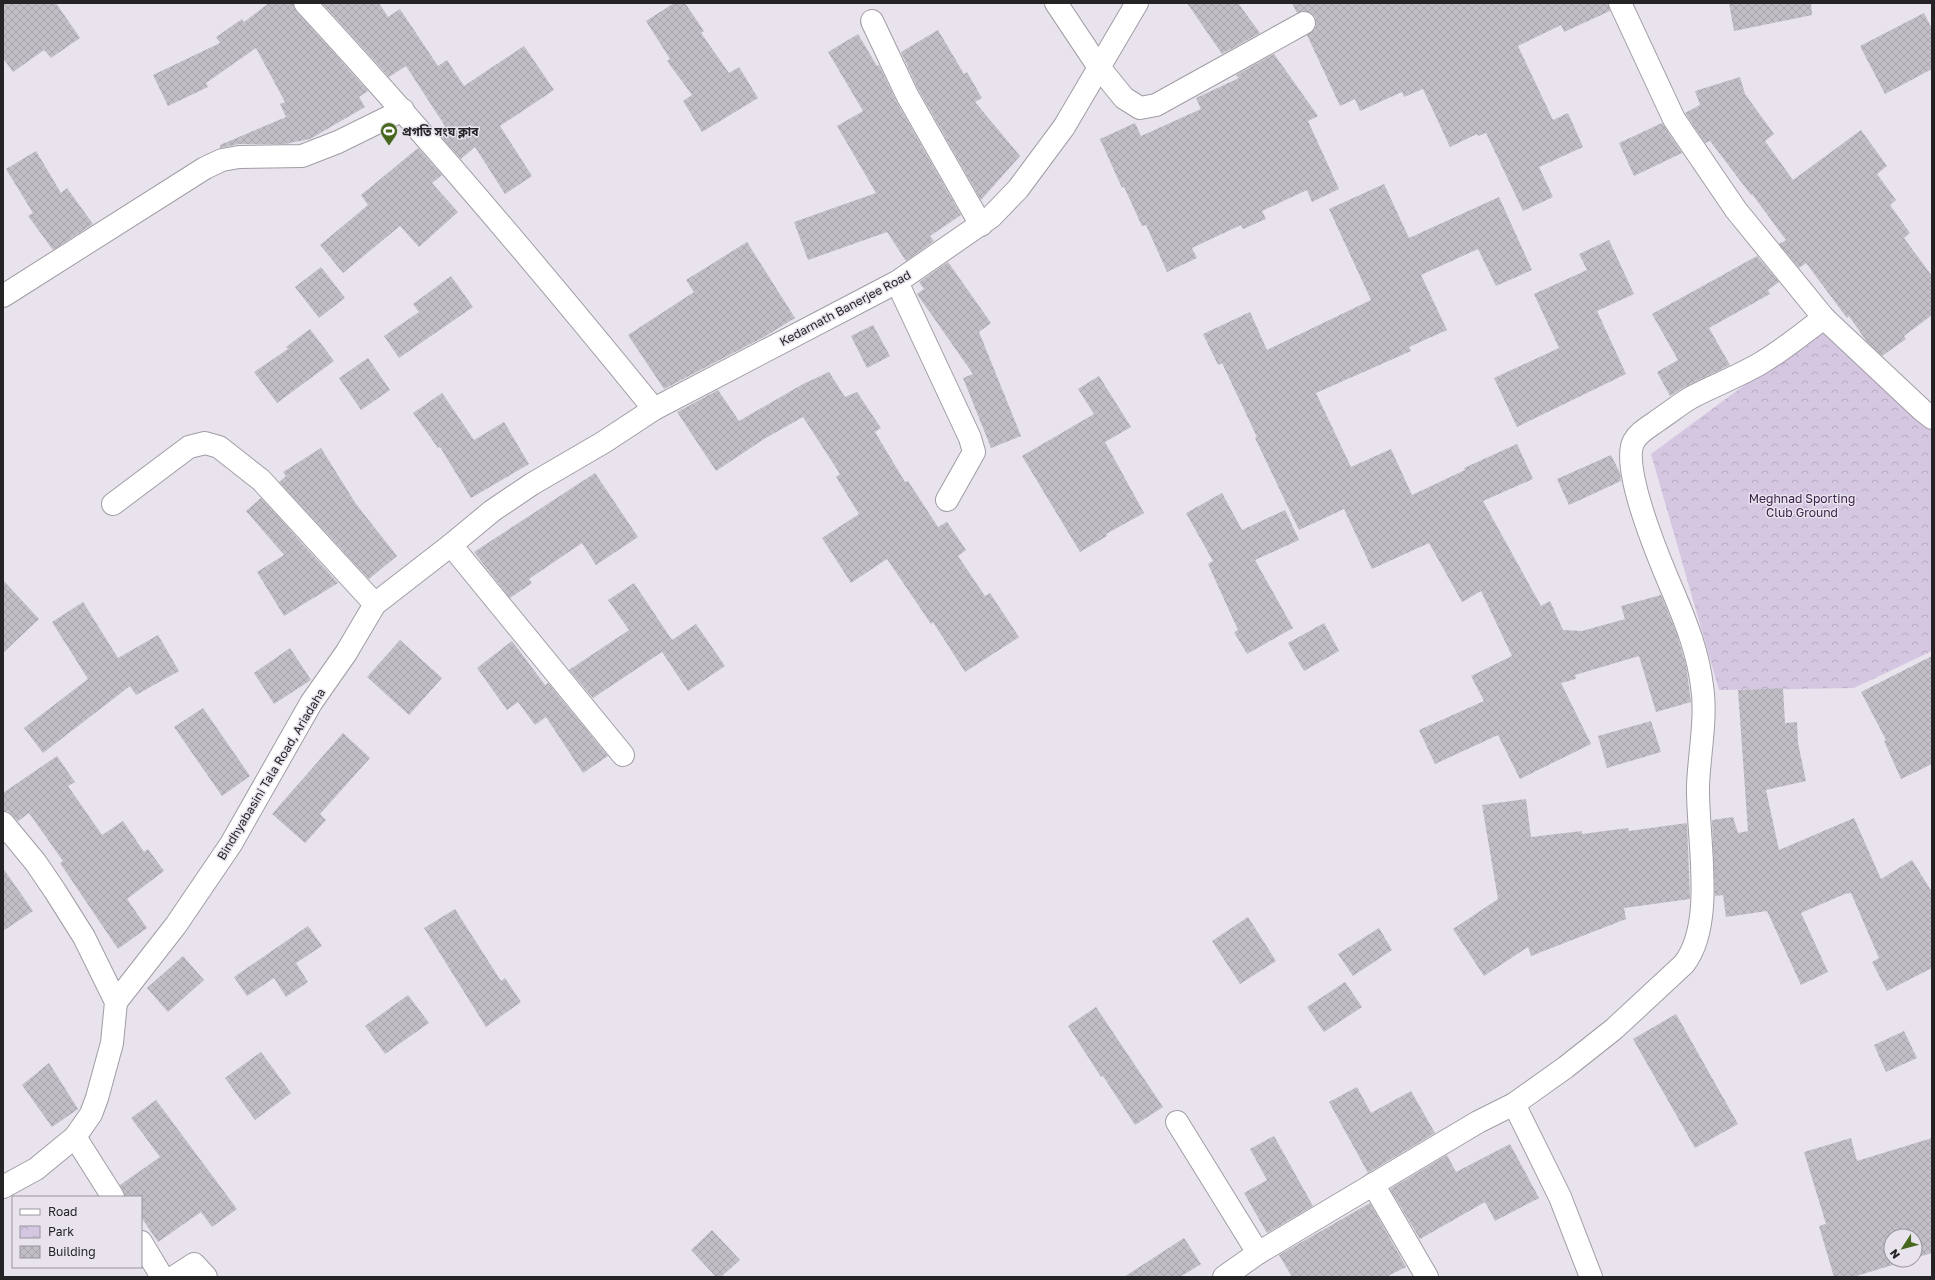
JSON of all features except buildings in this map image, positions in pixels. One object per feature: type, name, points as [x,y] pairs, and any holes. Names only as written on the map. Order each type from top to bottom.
[{"type":"street","points":[[304,3],[403,110],[548,278],[654,410]]},
{"type":"street","points":[[1056,3],[1098,66],[1124,98],[1140,108],[1156,105],[1304,23]]},
{"type":"street","name":"Kedarnath Banerjee Road","points":[[654,410],[897,282],[981,225],[1018,189],[1064,127],[1098,66],[1136,3]]},
{"type":"street","points":[[1620,3],[1674,119],[1736,210],[1824,318],[1932,418]]},
{"type":"street","points":[[872,21],[907,95],[981,225]]},
{"type":"street","points":[[3,296],[205,168],[222,160],[239,157],[302,156],[338,142],[403,110]]},
{"type":"street","points":[[897,282],[970,438],[974,452],[946,500]]},
{"type":"street","points":[[1224,1277],[1258,1253],[1373,1184],[1478,1122],[1514,1104],[1566,1067],[1614,1029],[1691,954],[1698,933],[1702,883],[1698,799],[1703,689],[1698,659],[1692,637],[1661,564],[1632,478],[1630,453],[1633,441],[1641,432],[1692,397],[1735,378],[1763,362],[1824,318]]},
{"type":"street","name":"Bindhyabasini Tala Road, Ariadaha","points":[[116,1002],[176,925],[231,844],[311,703],[346,654],[376,604],[498,507],[654,410]]},
{"type":"street","points":[[114,504],[189,447],[205,443],[219,447],[261,480],[376,604]]},
{"type":"street","points":[[452,545],[624,755]]},
{"type":"street","points":[[3,823],[10,844],[36,863],[55,891],[84,937],[116,1002],[112,1043],[97,1098],[91,1114],[76,1137],[36,1169],[3,1187]]},
{"type":"street","points":[[1514,1104],[1560,1197],[1591,1277]]},
{"type":"street","points":[[1177,1122],[1258,1253]]},
{"type":"street","points":[[76,1137],[112,1196]]},
{"type":"street","points":[[1373,1184],[1427,1277]]},
{"type":"street","points":[[142,1244],[162,1277]]},
{"type":"street","points":[[174,1277],[194,1264],[206,1277]]},
{"type":"green space","name":"Meghnad Sporting Club Ground","points":[[1822,328],[1932,421],[1932,651],[1854,688],[1719,690],[1651,454]]},
{"type":"place","name":"প্রগতি সংঘ ক্লাব","points":[[389,146]]}]
